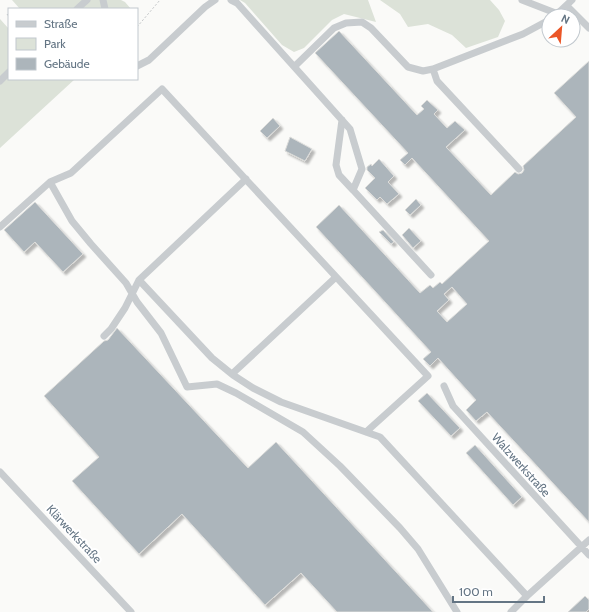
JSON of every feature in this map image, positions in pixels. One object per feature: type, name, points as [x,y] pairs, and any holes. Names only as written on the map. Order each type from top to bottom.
[{"type":"street","points":[[78,8],[88,0]]},
{"type":"street","points":[[138,66],[149,60],[205,7],[215,0]]},
{"type":"street","points":[[231,0],[238,3],[350,129],[362,169],[353,190]]},
{"type":"street","points":[[522,0],[541,8]]},
{"type":"street","points":[[572,0],[567,6],[589,28]]},
{"type":"street","points":[[295,66],[334,28],[346,23],[362,22],[371,28],[408,67],[423,71],[433,69],[523,34],[541,24]]},
{"type":"street","points":[[433,69],[437,81],[519,169]]},
{"type":"street","points":[[0,81],[8,73]]},
{"type":"street","points":[[0,227],[50,182],[71,173],[162,89],[428,376],[366,432]]},
{"type":"street","points":[[342,120],[336,165],[339,175],[431,275]]},
{"type":"street","points":[[104,336],[112,329],[125,308],[139,280],[246,179]]},
{"type":"street","points":[[50,182],[72,221],[126,283],[137,302],[161,333],[187,387],[217,384],[236,393],[303,432],[340,466],[400,528],[418,549],[457,612]]},
{"type":"street","points":[[232,374],[336,277]]},
{"type":"street","points":[[139,280],[212,358],[253,388],[281,402],[380,437],[527,596]]},
{"type":"street","name":"Walzwerkstraße","points":[[444,386],[453,406],[589,555]]},
{"type":"street","name":"Klärwerkstraße","points":[[0,472],[131,612]]},
{"type":"street","points":[[511,612],[589,540]]},
{"type":"path","points":[[138,26],[160,0]]},
{"type":"green space","points":[[12,0],[121,0],[130,8],[19,8]]},
{"type":"green space","points":[[240,0],[368,0],[376,22],[344,14],[332,20],[304,48],[294,52],[282,45],[245,3]]},
{"type":"green space","points":[[380,0],[490,0],[499,10],[505,21],[498,37],[466,48],[452,35],[428,24],[408,27],[400,14]]},
{"type":"green space","points":[[0,19],[8,28],[8,80],[74,80],[0,148]]},
{"type":"building","points":[[339,31],[417,115],[424,109],[421,106],[427,100],[438,110],[434,114],[447,128],[455,121],[465,130],[446,147],[491,195],[515,172],[518,174],[522,173],[524,170],[523,166],[576,117],[554,93],[589,61],[589,522],[487,412],[476,421],[466,410],[476,400],[438,358],[430,366],[423,359],[431,352],[316,227],[339,205],[420,293],[430,285],[433,288],[440,282],[442,284],[489,241],[412,158],[405,165],[400,160],[408,153],[315,53]],"holes":[[[452,287],[467,304],[447,322],[437,311],[449,300],[444,294]]]},
{"type":"building","points":[[273,118],[280,126],[267,138],[260,131]]},
{"type":"building","points":[[290,137],[312,149],[305,161],[285,151]]},
{"type":"building","points":[[379,159],[394,176],[388,182],[399,194],[387,204],[380,197],[377,200],[365,188],[375,178],[367,170],[367,167],[371,164],[372,166]]},
{"type":"building","points":[[416,199],[421,205],[410,215],[405,210]]},
{"type":"building","points":[[35,202],[83,254],[63,272],[35,242],[24,252],[4,230]]},
{"type":"building","points":[[409,228],[421,241],[413,248],[402,235]]},
{"type":"building","points":[[383,230],[394,242],[391,244],[379,232]]},
{"type":"building","points":[[117,328],[248,468],[276,442],[433,612],[337,612],[301,573],[265,605],[182,514],[139,554],[72,481],[99,457],[44,396],[104,341],[108,340]]},
{"type":"building","points":[[427,393],[460,428],[451,436],[418,401]]},
{"type":"building","points":[[475,445],[522,497],[513,505],[466,453]]},
{"type":"building","points":[[585,596],[589,600],[589,609],[586,612],[568,612]]}]
